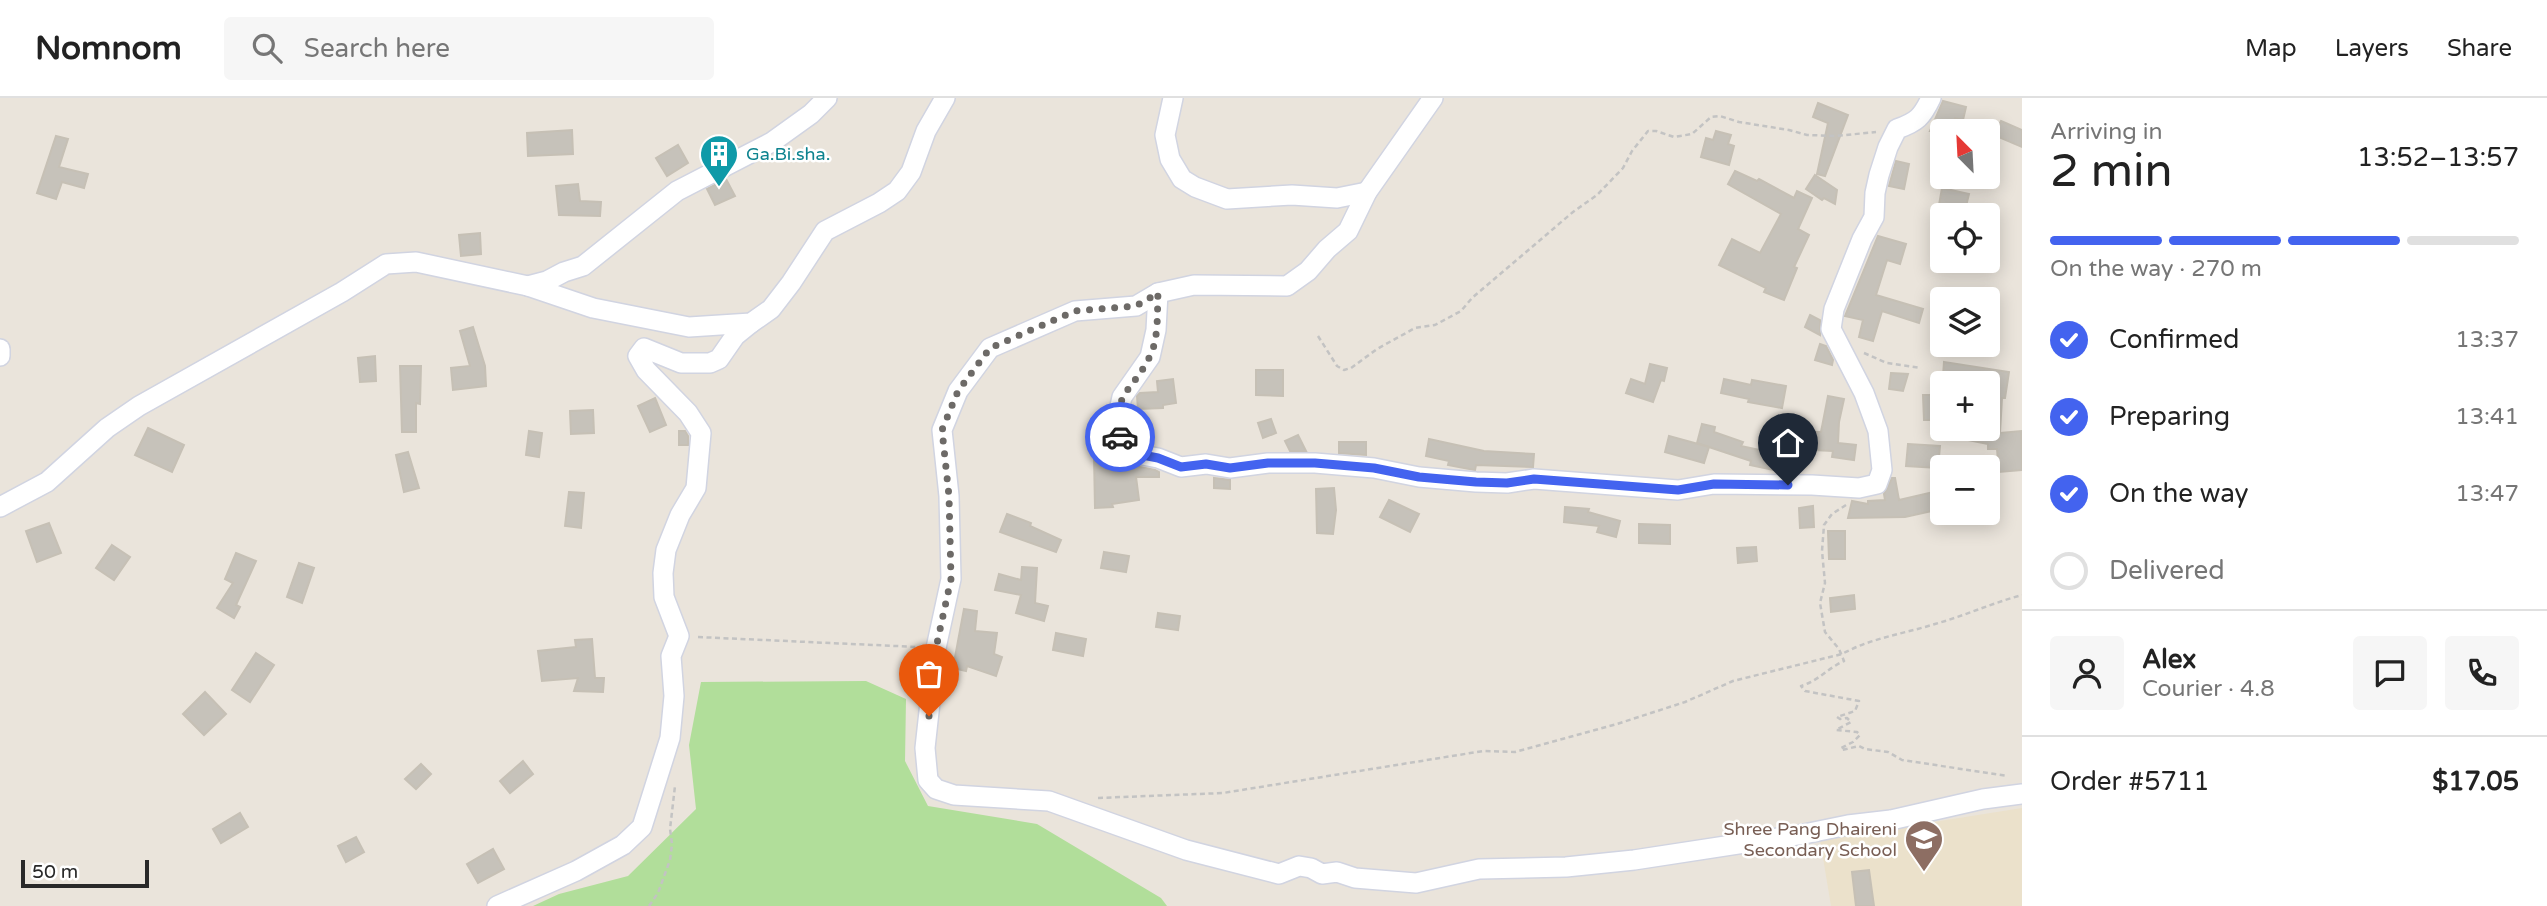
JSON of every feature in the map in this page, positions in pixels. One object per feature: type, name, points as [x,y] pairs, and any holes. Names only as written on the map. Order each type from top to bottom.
[{"type":"street","points":[[528,286],[583,266],[677,191],[772,142],[811,114],[827,98]]},
{"type":"street","points":[[497,906],[576,871],[623,845],[642,827],[670,738],[674,696],[671,656],[679,636],[663,597],[663,573],[666,550],[680,515],[696,488],[701,433],[688,413],[646,370],[638,356],[644,348],[681,363],[710,363],[719,359],[735,336],[771,309],[825,231],[897,191],[911,172],[926,131],[944,98]]},
{"type":"street","points":[[1173,98],[1166,135],[1170,159],[1182,179],[1195,187],[1227,199],[1292,195],[1337,198],[1367,192]]},
{"type":"street","points":[[1433,98],[1367,192],[1348,231],[1326,249],[1308,271],[1287,286],[1194,285],[1158,293],[1136,306],[1075,311],[990,348],[958,391],[942,430],[949,496],[951,579],[936,648],[925,748],[928,780],[936,789],[954,795],[1049,801],[1186,850],[1279,874],[1299,866],[1322,874],[1337,872],[1355,878],[1416,884],[1479,869],[1566,867],[1620,862],[1891,820],[1983,799],[2019,786]]},
{"type":"street","points":[[1158,293],[1157,330],[1150,357],[1122,397],[1117,419],[1121,440],[1132,453],[1158,458],[1181,467],[1206,464],[1230,468],[1268,463],[1315,463],[1476,482],[1507,483],[1534,479],[1678,490],[1714,484],[1859,488],[1877,484],[1882,470],[1881,441],[1864,394],[1831,328],[1834,309],[1862,239],[1874,217],[1877,184],[1888,147],[1897,129],[1911,124],[1923,114],[1931,98]]},
{"type":"street","points":[[0,507],[47,482],[107,428],[139,406],[342,292],[386,264],[416,262],[528,286],[593,308],[689,327],[751,323]]},
{"type":"street","points":[[0,349],[0,356]]},
{"type":"path","points":[[1318,336],[1337,366],[1344,370],[1415,328],[1435,325],[1461,311],[1472,298],[1573,212],[1597,195],[1623,168],[1648,131],[1674,137],[1692,134],[1711,117],[1720,116],[1807,135],[1836,136],[1897,129]]},
{"type":"path","points":[[1837,343],[1887,363],[1921,368]]},
{"type":"path","points":[[1859,488],[1843,508],[1832,513],[1823,533],[1825,583],[1820,603],[1822,622],[1825,632],[1842,654],[1844,661],[1801,686],[1805,691],[1859,701],[1855,711],[1837,717],[1847,718],[1851,722],[1836,730],[1857,732],[1860,735],[1841,748],[1842,750],[1859,746],[1888,752],[1902,760],[2019,786]]},
{"type":"path","points":[[1089,798],[1223,793],[1483,751],[1515,751],[1628,720],[1685,702],[1733,681],[1842,654],[1889,635],[1948,620],[2022,595]]},
{"type":"path","points":[[679,636],[936,648]]},
{"type":"path","points":[[649,906],[658,893],[670,860],[676,776]]},
{"type":"shaded area","name":"Shree Pang Dhaireni Secondary School","points":[[2022,808],[2022,906],[1831,906],[1820,840]]},
{"type":"green space","points":[[866,681],[906,699],[905,761],[928,806],[1037,824],[1161,898],[1167,906],[533,906],[559,894],[628,876],[696,809],[689,745],[701,682]]},
{"type":"building","points":[[1943,101],[1966,107],[1963,119],[1935,119]]},
{"type":"building","points":[[1818,103],[1848,115],[1825,176],[1817,174],[1828,123],[1813,117]]},
{"type":"building","points":[[2001,121],[2022,130],[2022,147],[2000,138]]},
{"type":"building","points":[[572,130],[573,154],[528,156],[527,133]]},
{"type":"building","points":[[1716,131],[1731,135],[1728,144],[1734,146],[1729,165],[1701,157],[1706,138],[1713,140]]},
{"type":"building","points":[[56,136],[68,139],[59,167],[88,174],[84,188],[62,182],[56,199],[37,193]]},
{"type":"building","points":[[678,145],[688,163],[667,176],[656,158]]},
{"type":"building","points":[[1896,161],[1909,164],[1904,189],[1889,186]]},
{"type":"building","points":[[1735,171],[1757,181],[1759,179],[1794,198],[1797,191],[1812,198],[1798,229],[1809,235],[1794,267],[1797,268],[1784,300],[1764,292],[1766,288],[1719,265],[1732,239],[1760,253],[1781,214],[1728,184]]},
{"type":"building","points":[[1815,175],[1837,190],[1835,204],[1824,198],[1822,200],[1806,189]]},
{"type":"building","name":"Ga.Bi.sha.","points":[[726,179],[735,196],[715,205],[707,189]]},
{"type":"building","points":[[578,184],[580,201],[601,202],[600,216],[559,215],[556,186]]},
{"type":"building","points":[[1942,189],[1969,194],[1967,203],[1939,203]]},
{"type":"building","points":[[480,233],[481,254],[461,256],[459,235]]},
{"type":"building","points":[[1878,236],[1906,244],[1900,264],[1887,260],[1876,295],[1923,309],[1919,323],[1882,311],[1873,341],[1859,337],[1863,320],[1845,316]]},
{"type":"building","points":[[1810,315],[1820,320],[1820,335],[1805,327]]},
{"type":"building","points":[[473,327],[485,366],[486,386],[453,390],[451,368],[470,366],[460,331]]},
{"type":"building","points":[[1820,344],[1826,346],[1833,360],[1832,365],[1815,360]]},
{"type":"building","points":[[375,356],[376,381],[360,382],[358,358]]},
{"type":"building","points":[[1944,362],[2009,372],[2005,398],[2002,398],[2000,433],[2000,371],[1943,371]]},
{"type":"building","points":[[1650,364],[1667,368],[1664,381],[1661,380],[1653,402],[1626,393],[1631,379],[1645,384]]},
{"type":"building","points":[[400,366],[421,366],[420,404],[416,403],[416,432],[402,432]]},
{"type":"building","points":[[1256,370],[1283,370],[1283,396],[1256,395]]},
{"type":"building","points":[[1891,373],[1908,374],[1903,391],[1889,389]]},
{"type":"building","points":[[1173,379],[1176,403],[1163,405],[1163,408],[1138,409],[1137,396],[1140,393],[1158,392],[1157,381]]},
{"type":"building","points":[[1724,379],[1751,385],[1752,380],[1786,386],[1782,408],[1748,402],[1749,399],[1721,393]]},
{"type":"building","points":[[1923,395],[1930,395],[1930,420],[1924,420]]},
{"type":"building","points":[[1828,396],[1844,399],[1838,443],[1856,445],[1854,460],[1832,457],[1833,451],[1814,450],[1815,432],[1821,432]]},
{"type":"building","points":[[655,398],[666,425],[650,432],[638,406]]},
{"type":"building","points":[[593,410],[594,433],[571,434],[570,411]]},
{"type":"building","points":[[1271,419],[1276,433],[1263,438],[1258,423]]},
{"type":"building","points":[[1702,424],[1715,427],[1714,432],[1743,442],[1741,446],[1778,454],[1774,470],[1750,465],[1751,461],[1697,443]]},
{"type":"building","points":[[148,428],[184,445],[172,472],[135,455]]},
{"type":"building","points":[[529,431],[542,433],[539,457],[526,455]]},
{"type":"building","points":[[679,431],[685,431],[688,445],[679,445]]},
{"type":"building","points":[[2021,431],[2022,470],[2000,472],[2000,455],[1998,455],[1997,449],[1988,449],[1988,444],[1973,441],[2000,441],[2000,433]]},
{"type":"building","points":[[1298,435],[1306,451],[1290,451],[1285,441]]},
{"type":"building","points":[[1669,436],[1709,447],[1704,463],[1665,452]]},
{"type":"building","points":[[1429,439],[1484,451],[1534,454],[1533,467],[1476,465],[1475,470],[1448,465],[1449,461],[1426,456]]},
{"type":"building","points":[[1339,442],[1366,442],[1366,455],[1339,453]]},
{"type":"building","points":[[1908,444],[1940,446],[1939,455],[1930,455],[1930,468],[1906,466]]},
{"type":"building","points":[[408,452],[419,488],[404,492],[396,455]]},
{"type":"building","points":[[1094,456],[1119,456],[1119,463],[1155,470],[1159,472],[1159,477],[1136,477],[1139,500],[1112,504],[1113,507],[1095,508]]},
{"type":"building","points":[[1214,478],[1230,480],[1230,489],[1214,488]]},
{"type":"building","points":[[1892,478],[1895,478],[1899,500],[1930,493],[1930,511],[1905,517],[1848,518],[1852,501],[1868,504],[1868,501],[1885,500],[1884,494]]},
{"type":"building","points":[[1334,488],[1336,510],[1333,534],[1317,533],[1316,489]]},
{"type":"building","points":[[569,492],[584,493],[581,528],[565,526]]},
{"type":"building","points":[[1389,500],[1419,514],[1410,532],[1380,517]]},
{"type":"building","points":[[1813,506],[1814,527],[1800,528],[1799,508]]},
{"type":"building","points":[[1565,507],[1589,509],[1588,512],[1620,521],[1616,537],[1597,532],[1599,526],[1564,522]]},
{"type":"building","points":[[1007,514],[1031,523],[1030,526],[1061,540],[1056,552],[1000,532]]},
{"type":"building","points":[[49,523],[61,553],[37,562],[26,531]]},
{"type":"building","points":[[1639,524],[1670,525],[1670,544],[1639,543]]},
{"type":"building","points":[[1828,531],[1845,531],[1845,559],[1829,559]]},
{"type":"building","points":[[112,545],[130,557],[114,580],[96,568]]},
{"type":"building","points":[[1756,547],[1757,561],[1738,563],[1737,548]]},
{"type":"building","points":[[1104,552],[1129,556],[1126,572],[1101,568]]},
{"type":"building","points":[[236,553],[256,561],[236,605],[240,607],[234,618],[217,608],[233,583],[225,579]]},
{"type":"building","points":[[299,563],[314,568],[302,603],[287,597]]},
{"type":"building","points":[[1022,567],[1037,568],[1035,603],[1048,606],[1044,621],[1016,613],[1021,595],[995,590],[999,574],[1021,580]]},
{"type":"building","points":[[1854,595],[1855,609],[1831,612],[1830,598]]},
{"type":"building","points":[[964,609],[977,611],[975,631],[997,633],[994,654],[1002,657],[996,676],[967,666],[966,671],[953,668]]},
{"type":"building","points":[[1158,613],[1180,616],[1178,630],[1156,627]]},
{"type":"building","points":[[1056,633],[1086,639],[1083,656],[1053,650]]},
{"type":"building","points":[[592,639],[595,678],[604,678],[603,692],[574,691],[578,678],[542,681],[538,651],[576,647],[575,640]]},
{"type":"building","points":[[256,653],[274,665],[250,702],[232,690]]},
{"type":"building","points":[[205,692],[226,714],[204,735],[183,714]]},
{"type":"building","points":[[523,761],[533,774],[510,793],[500,781]]},
{"type":"building","points":[[421,764],[431,774],[416,789],[405,779]]},
{"type":"building","points":[[240,813],[248,827],[221,843],[213,829]]},
{"type":"building","points":[[356,837],[364,852],[346,862],[338,846]]},
{"type":"building","points":[[493,849],[504,869],[478,883],[467,864]]},
{"type":"building","points":[[1869,870],[1874,906],[1856,906],[1852,872]]},
{"type":"way so far","points":[[929,716],[936,648],[951,579],[949,496],[942,430],[958,391],[990,348],[1075,311],[1136,306],[1158,293],[1157,330],[1150,357],[1122,397],[1117,419],[1120,437]]},
{"type":"place","name":"Ga.Bi.sha.","points":[[719,188]]},
{"type":"place","name":"Shree Pang Dhaireni Secondary School","points":[[1924,873]]},
{"type":"route","points":[[1120,437],[1132,453],[1158,458],[1181,467],[1206,464],[1230,468],[1268,463],[1315,463],[1476,482],[1507,483],[1534,479],[1678,490],[1714,484],[1788,485]]}]
